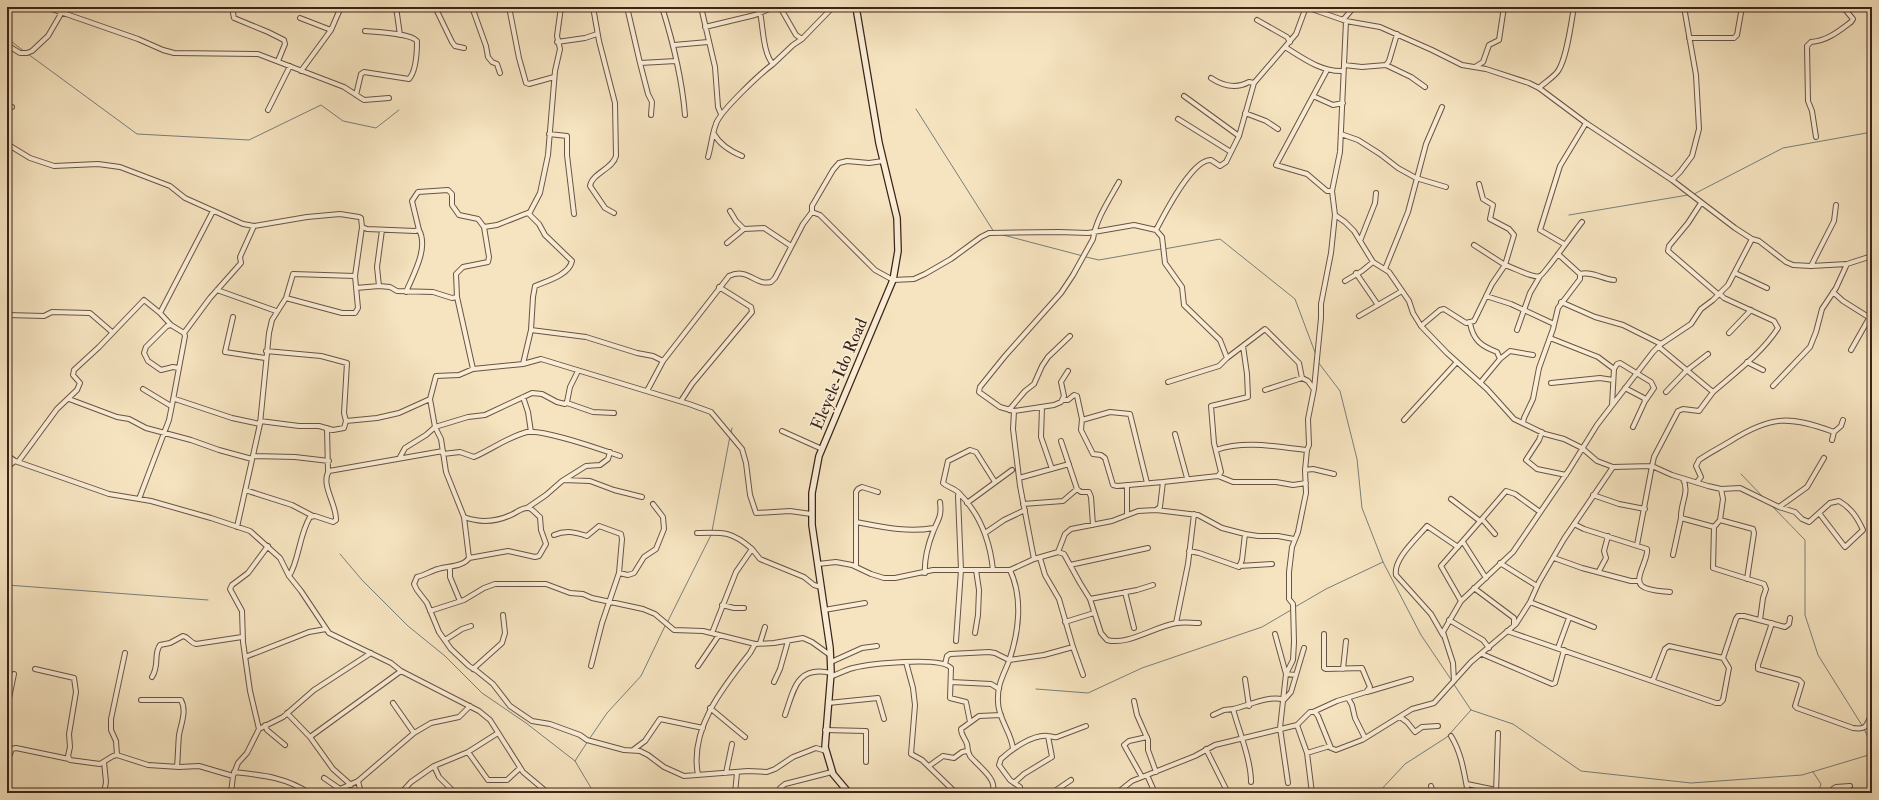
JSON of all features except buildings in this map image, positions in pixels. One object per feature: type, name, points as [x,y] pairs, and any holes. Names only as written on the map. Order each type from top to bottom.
[{"type":"main road","name":"Eleyele-Ido Road","points":[[848,793],[837,781],[832,772],[826,753],[825,730],[831,659],[811,514],[813,480],[822,449],[893,280],[898,251],[898,228],[883,160],[856,7]]},
{"type":"street","points":[[46,7],[138,39],[168,52],[253,54],[278,61],[344,87],[364,100],[389,98]]},
{"type":"street","points":[[235,7],[233,13],[234,18],[284,40],[278,61]]},
{"type":"street","points":[[301,70],[331,30],[341,7]]},
{"type":"street","points":[[396,7],[400,35]]},
{"type":"street","points":[[435,7],[452,42],[455,46],[464,48]]},
{"type":"street","points":[[472,7],[486,46],[488,57],[492,62],[497,64],[500,73]]},
{"type":"street","points":[[509,7],[520,62],[526,83],[529,84],[554,77]]},
{"type":"street","points":[[484,227],[497,225],[528,213],[540,194],[548,155],[554,77],[560,49],[557,42],[561,7]]},
{"type":"street","points":[[593,7],[597,34],[615,103],[614,134],[616,156],[615,160],[592,180],[590,186],[604,208],[614,213]]},
{"type":"street","points":[[627,7],[648,94],[652,102],[651,115]]},
{"type":"street","points":[[662,7],[674,45],[685,115]]},
{"type":"street","points":[[701,7],[715,67],[718,107],[721,114]]},
{"type":"street","points":[[705,27],[774,7]]},
{"type":"street","points":[[780,7],[796,35],[802,38]]},
{"type":"street","points":[[708,157],[716,124],[721,114],[763,72],[774,64],[793,44],[802,38],[833,7]]},
{"type":"street","points":[[1156,230],[1174,196],[1186,179],[1206,160],[1210,160],[1218,165],[1223,165],[1239,136],[1254,83],[1296,34],[1306,7],[1344,20],[1380,27],[1462,65],[1529,83],[1539,88],[1586,123],[1672,180],[1701,203],[1752,239],[1759,241],[1790,264],[1811,266],[1847,264],[1872,256]]},
{"type":"street","points":[[1286,674],[1293,660],[1294,642],[1292,604],[1288,599],[1289,572],[1294,539],[1298,532],[1306,493],[1305,470],[1308,450],[1308,419],[1314,389],[1321,304],[1331,253],[1335,215],[1332,190],[1340,152],[1343,103],[1344,20],[1354,7]]},
{"type":"street","points":[[1440,7],[1451,9]]},
{"type":"street","points":[[1474,67],[1483,62],[1489,45],[1499,40],[1504,7]]},
{"type":"street","points":[[1539,88],[1557,73],[1560,68],[1574,7]]},
{"type":"street","points":[[1672,180],[1692,156],[1699,135],[1696,75],[1684,7]]},
{"type":"street","points":[[1689,38],[1734,38],[1737,35],[1742,7]]},
{"type":"street","points":[[1816,137],[1812,111],[1808,101],[1807,46],[1811,42],[1820,41],[1831,36],[1851,22],[1852,16],[1843,7]]},
{"type":"street","points":[[1868,7],[1872,12]]},
{"type":"street","points":[[7,46],[20,53],[32,51],[48,36],[62,12]]},
{"type":"street","points":[[760,12],[769,59],[774,64]]},
{"type":"street","points":[[300,18],[331,30]]},
{"type":"street","points":[[1257,20],[1287,37],[1290,42]]},
{"type":"street","points":[[356,95],[361,74],[364,72],[402,79],[410,77],[417,51],[417,41],[415,38],[365,31]]},
{"type":"street","points":[[557,42],[585,38],[597,34]]},
{"type":"street","points":[[1386,65],[1389,61],[1397,34]]},
{"type":"street","points":[[674,45],[708,42]]},
{"type":"street","points":[[1285,48],[1327,70],[1343,71]]},
{"type":"street","points":[[640,63],[676,61]]},
{"type":"street","points":[[1344,65],[1362,67],[1386,65],[1411,77],[1425,86]]},
{"type":"street","points":[[268,110],[290,66]]},
{"type":"street","points":[[1327,70],[1276,165],[1307,174],[1327,191],[1332,190]]},
{"type":"street","points":[[1211,78],[1219,83],[1233,86],[1243,85],[1249,82],[1254,83]]},
{"type":"street","points":[[1184,96],[1239,136]]},
{"type":"street","points":[[1313,96],[1333,105],[1343,103]]},
{"type":"street","points":[[7,107],[12,107]]},
{"type":"street","points":[[1385,269],[1408,212],[1426,144],[1442,107]]},
{"type":"street","points":[[1245,113],[1266,121],[1278,129]]},
{"type":"street","points":[[1178,119],[1231,152]]},
{"type":"street","points":[[1572,147],[1586,123]]},
{"type":"street","points":[[1564,244],[1540,230],[1560,166],[1586,123]]},
{"type":"street","points":[[714,133],[719,142],[730,151],[742,156]]},
{"type":"street","points":[[549,134],[567,136],[567,155],[574,214]]},
{"type":"street","points":[[1341,134],[1358,140],[1398,168],[1416,178],[1446,187]]},
{"type":"street","points":[[7,144],[30,158],[54,166],[98,164],[120,167],[170,186],[185,198],[243,224],[254,226],[307,216],[340,214],[361,218],[362,227],[355,276],[358,308],[355,313],[351,314],[286,298]]},
{"type":"street","points":[[647,391],[663,361],[728,276],[736,272],[748,274],[764,283],[771,282],[775,278],[806,219],[812,212],[812,206],[833,170],[839,163],[846,161],[869,163],[883,160]]},
{"type":"street","points":[[1119,182],[1093,232],[1091,242],[1073,275],[1061,293],[1005,356],[980,387],[979,392],[1000,407],[1012,411],[1054,405],[1062,400],[1077,396],[1082,420],[1080,427],[1082,432],[1093,454],[1101,455],[1104,458],[1112,483],[1115,486],[1218,476],[1233,482],[1276,482],[1293,485],[1306,483]]},
{"type":"street","points":[[1421,326],[1440,310],[1444,309],[1466,323],[1474,321],[1492,284],[1505,265],[1514,235],[1509,229],[1490,219],[1493,205],[1483,199],[1479,184]]},
{"type":"street","points":[[406,292],[420,256],[423,238],[419,230],[412,201],[418,192],[448,190],[452,194],[452,205],[459,215],[478,219],[484,227],[489,260],[487,262],[469,265],[457,271],[457,297],[473,369]]},
{"type":"street","points":[[1360,241],[1375,203],[1376,193]]},
{"type":"street","points":[[1637,545],[1654,457],[1678,411],[1683,409],[1700,410],[1713,392],[1746,362],[1778,328],[1774,321],[1719,295],[1668,251],[1669,246],[1688,223],[1701,203]]},
{"type":"street","points":[[1811,266],[1834,221],[1836,205]]},
{"type":"street","points":[[160,313],[213,211]]},
{"type":"street","points":[[730,211],[736,221],[744,229]]},
{"type":"street","points":[[812,212],[820,215],[875,270],[893,280],[914,279],[925,274],[951,259],[981,237],[989,233],[1093,232],[1134,225],[1156,230],[1162,237],[1165,263],[1182,287],[1184,305],[1220,340],[1226,358]]},
{"type":"street","points":[[523,364],[531,330],[535,286],[555,280],[568,268],[572,261],[545,234],[539,224],[528,213]]},
{"type":"street","points":[[1335,215],[1345,222],[1360,241],[1373,262],[1385,269],[1402,291],[1421,326],[1480,383],[1514,419],[1542,432],[1564,439],[1582,448],[1597,461],[1613,466],[1652,466],[1683,479],[1721,489],[1740,488],[1779,507],[1795,512],[1802,519],[1809,522],[1830,503],[1839,501],[1847,506],[1858,519],[1862,530],[1845,547],[1819,513]]},
{"type":"street","points":[[1517,330],[1530,294],[1540,276],[1546,272],[1564,244],[1582,222]]},
{"type":"street","points":[[139,499],[169,420],[185,336],[184,333],[217,290],[241,263],[240,257],[254,226]]},
{"type":"street","points":[[362,227],[367,229],[382,230],[419,230]]},
{"type":"street","points":[[727,242],[744,229],[764,228],[791,246]]},
{"type":"street","points":[[379,286],[377,267],[382,230]]},
{"type":"street","points":[[1443,635],[1444,629],[1461,601],[1513,552],[1566,475],[1597,425],[1637,373],[1660,345],[1691,324],[1701,309],[1719,295],[1728,285],[1752,239]]},
{"type":"street","points":[[1474,245],[1505,265],[1534,276],[1540,276]]},
{"type":"street","points":[[1558,254],[1580,274],[1590,273],[1605,279],[1614,280]]},
{"type":"street","points":[[1345,281],[1356,273],[1362,271],[1373,262]]},
{"type":"street","points":[[1773,386],[1810,347],[1816,332],[1822,309],[1833,292],[1847,264]]},
{"type":"street","points":[[1356,273],[1378,305]]},
{"type":"street","points":[[1735,273],[1767,288]]},
{"type":"street","points":[[237,527],[260,422],[266,351],[272,320],[276,311],[286,298],[294,274],[355,276]]},
{"type":"street","points":[[1523,423],[1533,399],[1539,368],[1550,338],[1556,315],[1561,302],[1580,279],[1580,274]]},
{"type":"street","points":[[356,288],[379,286],[390,287],[397,291],[433,292],[452,298],[457,297]]},
{"type":"street","points":[[681,401],[692,384],[752,312],[751,307],[719,288]]},
{"type":"street","points":[[217,290],[276,311]]},
{"type":"street","points":[[1359,316],[1402,291]]},
{"type":"street","points":[[1833,292],[1843,301],[1871,316],[1851,350]]},
{"type":"street","points":[[1486,296],[1512,304],[1554,324]]},
{"type":"street","points":[[7,467],[16,461],[57,409],[78,390],[80,383],[73,375],[74,370],[99,347],[144,300],[160,313],[171,325],[184,333]]},
{"type":"street","points":[[1561,302],[1595,316],[1623,325],[1660,345],[1686,370],[1713,392]]},
{"type":"street","points":[[1729,333],[1751,310]]},
{"type":"street","points":[[7,315],[44,316],[52,312],[90,313],[112,332]]},
{"type":"street","points":[[233,317],[225,352],[266,358]]},
{"type":"street","points":[[1470,323],[1472,333],[1478,343],[1497,352],[1500,359]]},
{"type":"street","points":[[171,325],[167,326],[146,347],[144,353],[148,361],[161,370],[173,367],[178,368]]},
{"type":"street","points":[[1168,382],[1219,366],[1226,358],[1266,329],[1299,363],[1302,378]]},
{"type":"street","points":[[531,330],[586,337],[637,353],[652,356],[663,361]]},
{"type":"street","points":[[1034,559],[1019,478],[1012,411],[1025,391],[1034,384],[1048,357],[1070,336]]},
{"type":"street","points":[[1550,338],[1598,357],[1614,369]]},
{"type":"street","points":[[1218,476],[1221,472],[1216,450],[1211,406],[1246,398],[1248,395],[1247,366],[1243,346]]},
{"type":"street","points":[[1480,383],[1500,359],[1510,350],[1533,355]]},
{"type":"street","points":[[173,400],[178,400],[232,418],[339,430],[344,428],[346,421],[344,413],[347,363],[321,356],[266,351]]},
{"type":"street","points":[[1666,392],[1686,370],[1708,354]]},
{"type":"street","points":[[469,558],[464,517],[446,472],[441,439],[435,427],[430,399],[436,376],[459,375],[473,369],[523,364],[541,359],[681,401],[711,412],[744,452],[750,495],[756,513],[790,511],[811,514]]},
{"type":"street","points":[[1404,420],[1457,362]]},
{"type":"street","points":[[1746,362],[1762,370]]},
{"type":"street","points":[[1612,407],[1614,369],[1618,364],[1620,363],[1632,372],[1637,373],[1651,382],[1654,386],[1653,392],[1645,401],[1633,427]]},
{"type":"street","points":[[567,403],[570,387],[578,370]]},
{"type":"street","points":[[1062,400],[1064,396],[1061,382],[1068,371]]},
{"type":"street","points":[[1265,390],[1302,378],[1308,381],[1314,389]]},
{"type":"street","points":[[1551,383],[1600,378],[1613,380]]},
{"type":"street","points":[[1625,388],[1644,398],[1645,401]]},
{"type":"street","points":[[143,389],[171,406]]},
{"type":"street","points":[[400,457],[405,448],[426,435],[435,427],[468,417],[485,415],[535,393],[542,394],[557,402],[567,403],[593,412],[614,412]]},
{"type":"street","points":[[523,397],[528,412],[531,432]]},
{"type":"street","points":[[68,399],[117,417],[129,419],[146,428],[252,457],[302,458],[329,461]]},
{"type":"street","points":[[346,421],[377,418],[399,413],[430,399]]},
{"type":"street","points":[[1042,407],[1041,437],[1052,469]]},
{"type":"street","points":[[1082,420],[1110,412],[1130,414],[1147,483]]},
{"type":"street","points":[[1697,482],[1700,477],[1696,466],[1699,460],[1736,437],[1765,422],[1777,420],[1793,421],[1834,432]]},
{"type":"street","points":[[1832,440],[1834,432],[1841,426],[1844,420]]},
{"type":"street","points":[[245,490],[292,505],[313,516],[331,521],[336,520],[333,501],[328,487],[329,461],[327,428]]},
{"type":"street","points":[[782,431],[822,449]]},
{"type":"street","points":[[328,471],[400,457],[443,452],[460,452],[474,457],[506,441],[531,432],[561,438],[620,456]]},
{"type":"street","points":[[1542,432],[1540,440],[1526,460],[1537,469],[1566,475]]},
{"type":"street","points":[[1175,434],[1187,478]]},
{"type":"street","points":[[1061,441],[1077,489]]},
{"type":"street","points":[[1216,450],[1228,446],[1256,445],[1308,450]]},
{"type":"street","points":[[994,570],[985,532],[968,503],[959,493],[943,483],[950,459],[970,450],[976,452],[995,482]]},
{"type":"street","points":[[464,517],[475,521],[496,520],[528,508],[546,496],[564,480],[586,466],[600,465],[608,459],[610,452]]},
{"type":"street","points":[[7,455],[16,461],[109,494],[139,499],[211,518],[254,534],[280,558],[289,576],[332,636],[391,663],[401,671],[470,706],[490,720],[520,768],[532,782],[548,793]]},
{"type":"street","points":[[1779,507],[1807,487],[1824,458]]},
{"type":"street","points":[[1019,478],[1069,464]]},
{"type":"street","points":[[1313,712],[1318,716],[1330,746],[1336,750],[1364,738],[1412,709],[1434,703],[1471,662],[1514,625],[1530,602],[1537,586],[1574,524],[1613,466]]},
{"type":"street","points":[[1305,470],[1313,469],[1334,474]]},
{"type":"street","points":[[968,503],[1012,470]]},
{"type":"street","points":[[1673,555],[1686,492],[1686,485],[1683,479]]},
{"type":"street","points":[[564,480],[590,481],[614,490],[642,496]]},
{"type":"street","points":[[1156,510],[1160,507],[1163,482]]},
{"type":"street","points":[[1127,485],[1127,514]]},
{"type":"street","points":[[856,567],[858,489],[862,487],[878,492]]},
{"type":"street","points":[[1023,504],[1063,501],[1077,489]]},
{"type":"street","points":[[1077,489],[1090,493],[1093,525]]},
{"type":"street","points":[[1721,489],[1723,498],[1720,520],[1714,527],[1713,568],[1764,584],[1766,589],[1763,598],[1760,620]]},
{"type":"street","points":[[1461,601],[1457,591],[1441,566],[1506,491],[1515,494],[1540,512]]},
{"type":"street","points":[[956,641],[961,570],[959,493]]},
{"type":"street","points":[[1593,495],[1619,504],[1645,509]]},
{"type":"street","points":[[1451,499],[1481,520],[1495,534]]},
{"type":"street","points":[[925,573],[924,562],[934,528],[940,518],[940,502]]},
{"type":"street","points":[[619,573],[628,575],[634,574],[644,558],[656,549],[664,529],[664,522],[663,518],[653,504]]},
{"type":"street","points":[[528,508],[541,519],[541,530],[546,545],[539,556],[535,557],[508,551],[469,558],[466,561],[450,567],[437,569],[415,578],[414,584],[430,610],[435,625],[456,655],[493,684],[505,702],[528,720],[550,724],[580,735],[587,740],[624,750],[633,750],[648,755],[664,768],[684,776],[770,772],[793,757],[816,748],[826,753]]},
{"type":"street","points":[[985,532],[1024,510]]},
{"type":"street","points":[[1058,552],[1067,531],[1071,529],[1112,521],[1138,511],[1156,510],[1194,514],[1222,528],[1245,534],[1258,536],[1278,536],[1294,539]]},
{"type":"street","points":[[1176,623],[1194,514]]},
{"type":"street","points":[[289,576],[294,569],[302,534],[309,519],[313,516]]},
{"type":"street","points":[[1681,518],[1714,527]]},
{"type":"street","points":[[1720,520],[1753,529],[1754,533],[1747,579]]},
{"type":"street","points":[[856,522],[893,529],[912,530],[934,528]]},
{"type":"street","points":[[1574,524],[1584,529],[1647,549],[1648,553],[1639,576],[1639,582]]},
{"type":"street","points":[[554,535],[563,531],[587,536],[600,526],[621,534],[622,539],[619,573],[602,622],[591,666]]},
{"type":"street","points":[[1454,681],[1453,663],[1443,635],[1431,614],[1396,574],[1395,569],[1396,564],[1410,545],[1427,526],[1458,547]]},
{"type":"street","points":[[698,533],[720,532],[738,537],[752,549],[760,559],[804,577],[814,585],[821,587]]},
{"type":"street","points":[[1240,566],[1245,534]]},
{"type":"street","points":[[1599,571],[1606,558],[1604,551],[1608,536]]},
{"type":"street","points":[[1463,542],[1486,578]]},
{"type":"street","points":[[259,729],[250,691],[242,637],[242,611],[230,589],[232,585],[248,573],[268,546]]},
{"type":"street","points":[[1070,565],[1148,548]]},
{"type":"street","points":[[712,633],[736,572],[752,549]]},
{"type":"street","points":[[1189,551],[1240,566],[1272,564]]},
{"type":"street","points":[[818,564],[836,562],[856,567],[871,574],[887,578],[905,578],[933,570],[1010,570],[1034,559],[1058,552],[1064,554],[1090,599],[1101,633],[1105,639],[1109,641],[1137,636],[1176,623],[1199,623]]},
{"type":"street","points":[[1040,558],[1045,575],[1059,599],[1072,647],[1083,675]]},
{"type":"street","points":[[1554,558],[1582,568],[1639,582],[1646,587],[1670,592]]},
{"type":"street","points":[[1500,563],[1537,586]]},
{"type":"street","points":[[450,567],[450,577],[460,601]]},
{"type":"street","points":[[975,633],[978,615],[976,570]]},
{"type":"street","points":[[1010,570],[1016,589],[1018,623],[1009,660],[1002,675],[998,706],[1013,749]]},
{"type":"street","points":[[430,610],[460,601],[484,588],[495,584],[546,584],[570,593],[583,594],[650,612],[662,619],[674,630],[690,629],[755,644],[788,641],[800,638],[807,639],[831,659],[862,648],[877,646]]},
{"type":"street","points":[[1090,599],[1153,585]]},
{"type":"street","points":[[1474,588],[1514,618],[1514,625]]},
{"type":"street","points":[[1125,592],[1134,628]]},
{"type":"street","points":[[1530,602],[1569,618],[1594,626]]},
{"type":"street","points":[[824,610],[865,603]]},
{"type":"street","points":[[722,605],[734,608],[744,608]]},
{"type":"street","points":[[1065,622],[1094,613]]},
{"type":"street","points":[[473,669],[502,643],[506,633],[503,615]]},
{"type":"street","points":[[1723,658],[1738,616],[1785,626],[1789,624],[1790,618]]},
{"type":"street","points":[[1558,648],[1569,618]]},
{"type":"street","points":[[1449,620],[1484,640],[1489,648]]},
{"type":"street","points":[[1772,623],[1758,669],[1799,680],[1802,683],[1795,706],[1797,708],[1853,728],[1862,729],[1866,727],[1872,714]]},
{"type":"street","points":[[445,640],[462,629],[471,626]]},
{"type":"street","points":[[760,643],[765,627]]},
{"type":"street","points":[[246,657],[309,632],[326,629]]},
{"type":"street","points":[[1507,630],[1716,703],[1720,703],[1723,700],[1730,668],[1723,658],[1669,646],[1665,649],[1653,680]]},
{"type":"street","points":[[1274,634],[1286,674],[1286,686],[1282,700],[1280,728],[1288,784]]},
{"type":"street","points":[[1324,634],[1324,668],[1362,668],[1370,687],[1366,692]]},
{"type":"street","points":[[698,666],[719,635]]},
{"type":"street","points":[[152,677],[157,667],[157,649],[160,645],[170,643],[183,636],[187,637],[192,643],[196,644],[242,637]]},
{"type":"street","points":[[774,682],[780,669],[788,641]]},
{"type":"street","points":[[1343,669],[1346,641]]},
{"type":"street","points":[[698,775],[696,751],[710,708],[755,644]]},
{"type":"street","points":[[945,664],[947,656],[950,654],[989,652],[995,653],[1009,660],[1044,655],[1072,647]]},
{"type":"street","points":[[1282,700],[1291,692],[1304,648]]},
{"type":"street","points":[[1482,654],[1552,684],[1555,683],[1564,650]]},
{"type":"street","points":[[118,755],[116,741],[111,730],[124,653]]},
{"type":"street","points":[[231,793],[234,774],[238,763],[250,749],[259,729],[287,713],[314,690],[371,653]]},
{"type":"street","points":[[785,715],[795,684],[812,672],[830,675],[854,668],[927,661],[945,664],[951,668],[951,699],[963,700],[966,702],[970,722]]},
{"type":"street","points":[[906,662],[915,705],[910,752],[929,766],[956,793]]},
{"type":"street","points":[[35,670],[74,678],[76,692],[69,734],[69,759]]},
{"type":"street","points":[[310,737],[401,671]]},
{"type":"street","points":[[7,708],[14,674]]},
{"type":"street","points":[[1286,674],[1296,675]]},
{"type":"street","points":[[1245,679],[1249,706]]},
{"type":"street","points":[[1117,793],[1127,785],[1142,777],[1215,745],[1296,725],[1304,717],[1336,701],[1411,679]]},
{"type":"street","points":[[951,682],[991,684],[999,689]]},
{"type":"street","points":[[1213,715],[1224,710],[1249,706],[1262,700],[1276,697],[1282,700]]},
{"type":"street","points":[[828,703],[878,698],[884,719]]},
{"type":"street","points":[[1348,698],[1364,738]]},
{"type":"street","points":[[141,700],[174,699],[181,700],[183,702],[177,767]]},
{"type":"street","points":[[1134,701],[1137,714],[1147,737],[1148,750],[1156,772]]},
{"type":"street","points":[[393,704],[414,733]]},
{"type":"street","points":[[324,778],[340,789],[351,785],[358,781],[414,733],[431,723],[459,716],[470,706]]},
{"type":"street","points":[[992,714],[998,706]]},
{"type":"street","points":[[710,708],[745,737]]},
{"type":"street","points":[[1232,709],[1251,773],[1251,782]]},
{"type":"street","points":[[287,713],[310,737],[333,769],[351,785]]},
{"type":"street","points":[[988,793],[994,788],[994,784],[967,751],[967,742],[960,729],[979,716],[992,714],[1001,715]]},
{"type":"street","points":[[1400,717],[1407,722],[1415,732],[1422,727],[1438,726]]},
{"type":"street","points":[[633,750],[645,741],[660,719],[703,728]]},
{"type":"street","points":[[265,725],[267,730],[285,745]]},
{"type":"street","points":[[1296,725],[1307,753],[1312,793]]},
{"type":"street","points":[[1019,793],[1020,787],[1004,773],[999,762],[1013,749],[1026,741],[1048,736],[1053,738],[1057,737],[1086,726]]},
{"type":"street","points":[[825,730],[866,731],[866,762]]},
{"type":"street","points":[[401,793],[411,782],[434,766],[468,752],[498,733]]},
{"type":"street","points":[[1467,784],[1496,791],[1498,733]]},
{"type":"street","points":[[1014,783],[1024,774],[1052,757],[1053,754],[1048,736]]},
{"type":"street","points":[[1451,736],[1465,772],[1468,793]]},
{"type":"street","points":[[1142,777],[1124,745],[1129,741],[1147,737]]},
{"type":"street","points":[[726,774],[732,744]]},
{"type":"street","points":[[7,746],[12,750],[22,749],[97,765],[113,756],[118,755],[148,765],[205,767],[234,774],[272,777],[296,784],[309,793]]},
{"type":"street","points":[[1307,753],[1330,746]]},
{"type":"street","points":[[1206,749],[1228,793]]},
{"type":"street","points":[[7,762],[12,750]]},
{"type":"street","points":[[929,766],[943,756],[954,758],[962,752],[967,751]]},
{"type":"street","points":[[468,752],[488,780],[507,780],[520,768]]},
{"type":"street","points":[[104,762],[106,782],[104,793]]},
{"type":"street","points":[[434,766],[439,778],[454,793]]},
{"type":"street","points":[[781,793],[780,788],[785,784],[832,772]]},
{"type":"street","points":[[735,793],[737,773]]},
{"type":"street","points":[[1148,775],[1155,793]]},
{"type":"street","points":[[1052,793],[1071,780]]},
{"type":"street","points":[[358,781],[361,793]]},
{"type":"street","points":[[1431,786],[1434,793]]},
{"type":"street","points":[[1833,793],[1833,789],[1836,787],[1850,786]]},
{"type":"waterway","points":[[7,38],[25,52]]},
{"type":"waterway","points":[[28,54],[137,134],[249,140],[321,105],[343,121],[376,128],[399,110]]},
{"type":"waterway","points":[[916,109],[994,232]]},
{"type":"waterway","points":[[1694,194],[1783,148],[1872,132]]},
{"type":"waterway","points":[[1569,215],[1688,195]]},
{"type":"waterway","points":[[1003,235],[1083,256]]},
{"type":"waterway","points":[[1164,249],[1220,239],[1295,299],[1316,355]]},
{"type":"waterway","points":[[1086,257],[1099,260],[1161,249]]},
{"type":"waterway","points":[[1318,362],[1340,391],[1357,459],[1362,508],[1383,562],[1421,635],[1452,681]]},
{"type":"waterway","points":[[731,433],[732,428]]},
{"type":"waterway","points":[[712,531],[730,436]]},
{"type":"waterway","points":[[1741,474],[1763,497]]},
{"type":"waterway","points":[[1771,505],[1805,540],[1805,615],[1818,655],[1863,727]]},
{"type":"waterway","points":[[667,623],[711,535]]},
{"type":"waterway","points":[[340,554],[362,580],[408,626],[445,656],[482,693],[526,723],[575,761],[594,793]]},
{"type":"waterway","points":[[1295,607],[1326,589],[1383,562]]},
{"type":"waterway","points":[[7,585],[208,600]]},
{"type":"waterway","points":[[1036,689],[1088,693],[1142,668],[1262,627],[1291,610]]},
{"type":"waterway","points":[[590,738],[607,713],[641,676],[665,626]]},
{"type":"waterway","points":[[1453,683],[1471,710],[1513,724],[1581,771],[1691,783],[1802,775],[1872,754]]},
{"type":"waterway","points":[[1378,793],[1405,764],[1447,737],[1471,710]]},
{"type":"waterway","points":[[1864,729],[1872,746]]},
{"type":"waterway","points":[[575,761],[588,741]]},
{"type":"waterway","points":[[1813,772],[1821,784],[1818,793]]}]
